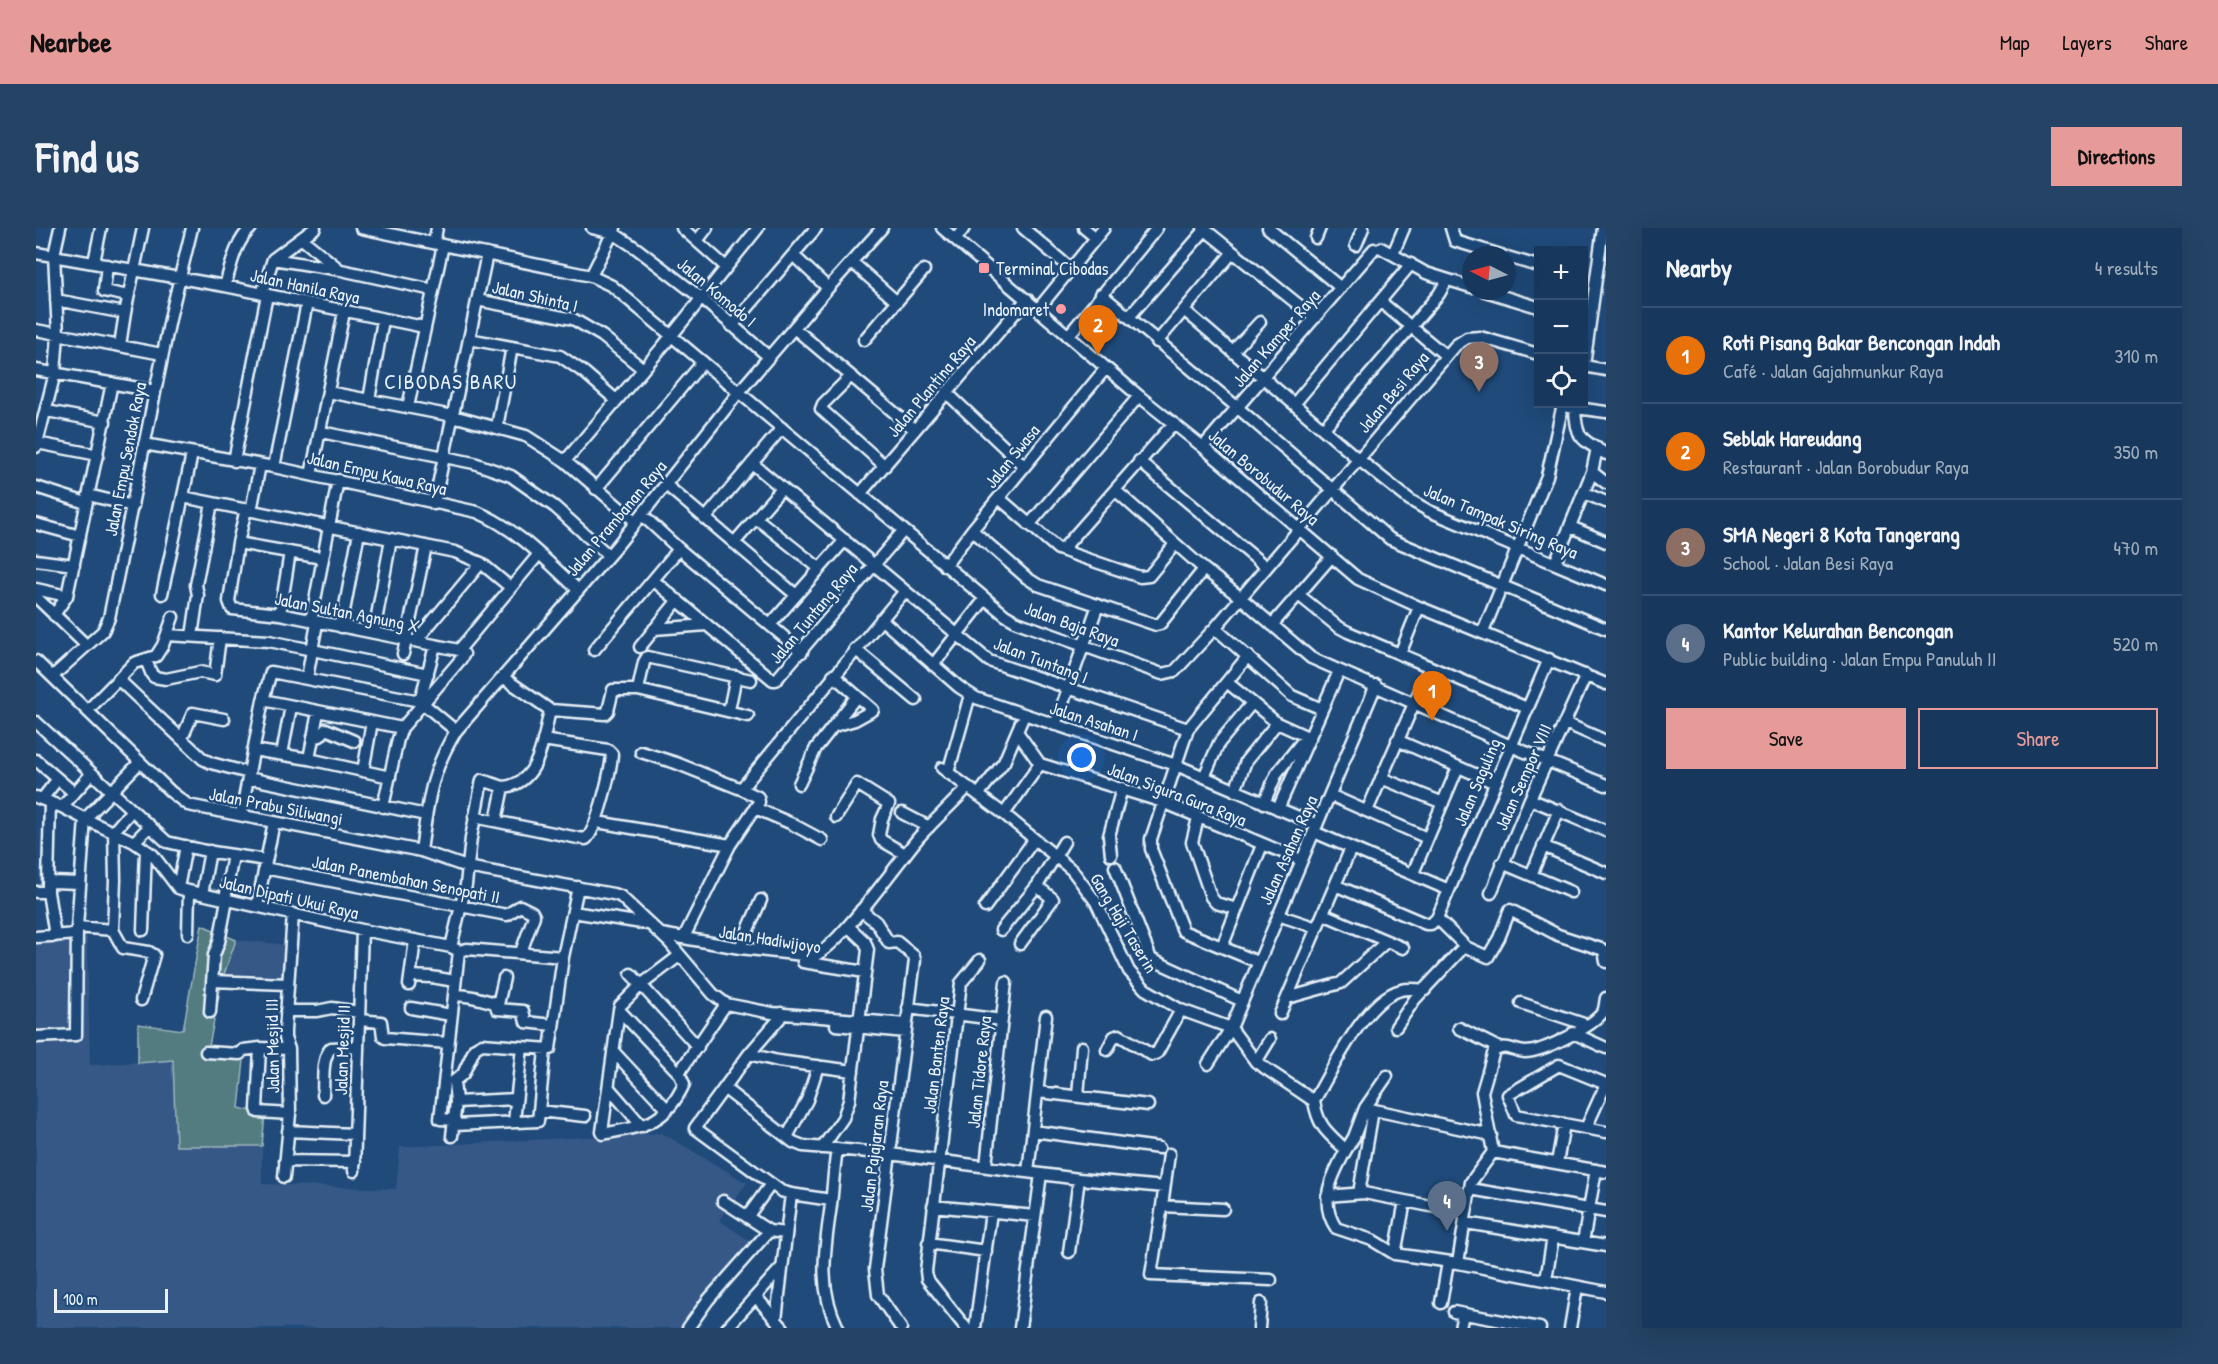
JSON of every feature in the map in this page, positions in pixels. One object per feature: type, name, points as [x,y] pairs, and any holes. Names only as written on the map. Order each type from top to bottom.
[{"type":"street","points":[[60,228],[54,255],[58,334],[55,373],[43,407],[37,439],[98,454]]},
{"type":"street","points":[[94,262],[100,228]]},
{"type":"street","points":[[120,345],[143,228]]},
{"type":"street","name":"Jalan Empu Sendok Raya","points":[[53,676],[103,631],[109,618],[162,354],[192,228]]},
{"type":"street","points":[[225,286],[237,247],[242,237],[251,228]]},
{"type":"street","points":[[234,461],[273,259],[315,228]]},
{"type":"street","name":"Jalan Baja Raya","points":[[361,228],[591,276],[612,286],[945,566],[1017,622],[1158,673],[1169,674],[1175,671],[1215,628],[1300,528]]},
{"type":"street","points":[[408,408],[433,290],[439,244],[437,228]]},
{"type":"street","points":[[591,276],[614,231],[592,228]]},
{"type":"street","points":[[682,228],[726,267]]},
{"type":"street","points":[[697,241],[707,228]]},
{"type":"street","points":[[565,461],[672,336],[758,228]]},
{"type":"street","points":[[732,326],[816,228]]},
{"type":"street","name":"Jalan Prambanan Raya","points":[[422,851],[426,815],[436,766],[456,731],[608,555],[739,392],[882,228]]},
{"type":"street","name":"Jalan Borobudur Raya","points":[[942,228],[1358,579],[1419,607],[1606,684]]},
{"type":"street","points":[[956,239],[964,228]]},
{"type":"street","points":[[1023,228],[1070,268]]},
{"type":"street","points":[[1084,228],[1096,238]]},
{"type":"street","points":[[1039,308],[1104,228]]},
{"type":"street","points":[[1068,336],[1157,228]]},
{"type":"street","points":[[1268,228],[1341,288]]},
{"type":"street","points":[[1356,245],[1363,228]]},
{"type":"street","points":[[1404,228],[1395,251],[1426,273],[1462,284]]},
{"type":"street","points":[[1586,354],[1604,246],[1603,228]]},
{"type":"street","points":[[1129,317],[1204,229],[1315,318]]},
{"type":"street","points":[[1451,229],[1454,241],[1471,246]]},
{"type":"street","name":"Jalan Komodo I","points":[[614,231],[701,298],[770,357]]},
{"type":"street","points":[[302,239],[341,270]]},
{"type":"street","name":"Jalan Kamper Raya","points":[[1203,447],[1377,249],[1395,251]]},
{"type":"street","points":[[1157,342],[1233,252]]},
{"type":"street","name":"Jalan Hanila Raya","points":[[36,253],[225,286],[424,327]]},
{"type":"street","points":[[434,504],[487,254]]},
{"type":"street","points":[[793,255],[828,288]]},
{"type":"street","points":[[273,259],[341,270],[433,290]]},
{"type":"street","points":[[1516,260],[1534,265]]},
{"type":"street","points":[[852,262],[897,302]]},
{"type":"street","points":[[1295,403],[1411,264]]},
{"type":"street","points":[[107,265],[104,291],[128,296]]},
{"type":"street","points":[[864,340],[924,270]]},
{"type":"street","points":[[1324,429],[1411,328],[1439,294],[1447,280]]},
{"type":"street","points":[[1101,294],[1395,542],[1606,629]]},
{"type":"street","name":"Jalan Plantina Raya","points":[[860,495],[1027,299]]},
{"type":"street","points":[[56,300],[125,313]]},
{"type":"street","name":"Jalan Shinta I","points":[[477,300],[573,319],[602,336],[643,369]]},
{"type":"street","points":[[1515,300],[1534,306]]},
{"type":"street","points":[[1381,302],[1445,355]]},
{"type":"street","points":[[274,467],[307,303]]},
{"type":"street","name":"Jalan Tampak Siring Raya","points":[[1184,310],[1358,459],[1420,506],[1606,585]]},
{"type":"street","points":[[311,475],[344,312]]},
{"type":"street","points":[[369,400],[383,320]]},
{"type":"street","points":[[1233,351],[1260,322]]},
{"type":"street","points":[[794,328],[915,430]]},
{"type":"street","points":[[36,330],[162,354]]},
{"type":"street","name":"Jalan Besi Raya","points":[[1300,528],[1445,355],[1461,340],[1473,337],[1534,353]]},
{"type":"street","points":[[469,339],[560,356],[616,400]]},
{"type":"street","points":[[497,427],[512,347]]},
{"type":"street","points":[[596,489],[703,362]]},
{"type":"street","points":[[1588,367],[1606,369]]},
{"type":"street","name":"Jalan Swasa","points":[[945,566],[1106,368]]},
{"type":"street","points":[[36,370],[155,391]]},
{"type":"street","points":[[851,376],[823,404],[821,410],[885,466]]},
{"type":"street","points":[[54,615],[67,596],[112,383]]},
{"type":"street","points":[[328,392],[453,416],[526,436],[565,461],[596,489],[679,549],[802,652]]},
{"type":"street","points":[[946,392],[1024,466]]},
{"type":"street","points":[[1029,525],[1139,396]]},
{"type":"street","points":[[43,407],[105,423]]},
{"type":"street","points":[[1483,632],[1547,476],[1562,408]]},
{"type":"street","points":[[1555,563],[1601,451],[1584,442],[1577,433],[1575,408],[1606,412]]},
{"type":"street","points":[[1062,550],[1173,424]]},
{"type":"street","points":[[705,519],[782,428]]},
{"type":"street","points":[[321,432],[445,457],[492,468],[511,476],[555,507],[608,555]]},
{"type":"street","name":"Jalan Empu Kawa Raya","points":[[144,444],[338,480],[398,493],[434,504],[477,512],[492,518],[539,554],[578,590]]},
{"type":"street","points":[[162,594],[192,454]]},
{"type":"street","points":[[1139,461],[1266,567]]},
{"type":"street","name":"Jalan Tuntang I","points":[[752,463],[994,663],[1188,729]]},
{"type":"street","points":[[260,465],[238,543],[322,558]]},
{"type":"street","points":[[1593,472],[1606,483]]},
{"type":"street","points":[[307,678],[322,558],[338,480]]},
{"type":"street","points":[[666,485],[796,594]]},
{"type":"street","points":[[36,487],[87,499],[133,506]]},
{"type":"street","points":[[734,543],[782,488]]},
{"type":"street","points":[[1115,490],[1204,569],[1311,658],[1606,785]]},
{"type":"street","points":[[1584,493],[1606,502]]},
{"type":"street","points":[[183,497],[455,552],[481,563],[510,587]]},
{"type":"street","points":[[999,498],[1055,547],[1140,577],[1147,577],[1175,544]]},
{"type":"street","points":[[192,636],[198,594],[196,585],[212,503]]},
{"type":"street","points":[[756,518],[819,568]]},
{"type":"street","points":[[36,524],[80,536]]},
{"type":"street","points":[[1571,527],[1606,542]]},
{"type":"street","points":[[972,530],[1032,582],[1159,625],[1204,569]]},
{"type":"street","name":"Jalan Tuntang Raya","points":[[707,625],[773,680],[776,680],[903,531]]},
{"type":"street","points":[[341,627],[359,532]]},
{"type":"street","points":[[374,632],[391,539]]},
{"type":"street","points":[[770,625],[845,540]]},
{"type":"street","name":"Jalan Sultan Agnung X","points":[[238,543],[230,607],[280,614],[459,650]]},
{"type":"street","points":[[412,640],[426,546]]},
{"type":"street","points":[[594,650],[679,549]]},
{"type":"street","points":[[280,614],[290,552]]},
{"type":"street","points":[[383,807],[402,728],[461,659],[464,654],[459,650],[539,554]]},
{"type":"street","points":[[1272,625],[1300,596],[1332,556]]},
{"type":"street","points":[[36,560],[74,565]]},
{"type":"street","points":[[403,654],[412,640],[481,563]]},
{"type":"street","points":[[653,580],[707,625]]},
{"type":"street","points":[[36,589],[67,596]]},
{"type":"street","points":[[741,789],[833,675],[905,591]]},
{"type":"street","points":[[1300,596],[1336,626],[1527,708]]},
{"type":"street","points":[[36,597],[86,645]]},
{"type":"street","points":[[933,665],[985,599]]},
{"type":"street","points":[[640,647],[678,600]]},
{"type":"street","points":[[1055,725],[1098,605]]},
{"type":"street","points":[[1400,654],[1419,607]]},
{"type":"street","points":[[88,710],[134,663],[156,656],[160,652],[173,617]]},
{"type":"street","name":"Jalan Asahan I","points":[[881,619],[970,695],[1176,765],[1278,809],[1351,848],[1449,890]]},
{"type":"street","points":[[654,629],[707,625]]},
{"type":"street","points":[[1215,628],[1292,696],[1322,709]]},
{"type":"street","points":[[167,635],[260,640],[428,674]]},
{"type":"street","points":[[146,660],[154,677],[166,679],[200,672],[215,675],[220,638]]},
{"type":"street","points":[[422,702],[435,645]]},
{"type":"street","points":[[855,649],[916,700]]},
{"type":"street","points":[[1248,656],[1188,729],[1150,845],[1183,931],[1258,962]]},
{"type":"street","points":[[638,690],[647,657],[751,680]]},
{"type":"street","name":"Jalan Saguling","points":[[1437,918],[1549,659]]},
{"type":"street","name":"Jalan Prabu Siliwangi","points":[[36,661],[171,792],[188,805],[422,851],[467,867],[620,896],[665,938],[713,994],[726,1004]]},
{"type":"street","points":[[1367,811],[1430,667]]},
{"type":"street","points":[[1278,809],[1339,671]]},
{"type":"street","points":[[241,815],[263,700],[271,672],[422,702],[456,731]]},
{"type":"street","points":[[833,675],[873,710],[855,720],[834,726]]},
{"type":"street","name":"Jalan Sempor VIII","points":[[1491,893],[1502,863],[1586,675]]},
{"type":"street","points":[[729,710],[736,676]]},
{"type":"street","points":[[504,678],[550,710],[605,714],[608,711],[613,690],[638,690],[748,716]]},
{"type":"street","points":[[119,680],[198,754],[211,763],[249,776],[426,815]]},
{"type":"street","points":[[1228,683],[1277,723],[1308,737]]},
{"type":"street","name":"Jalan Asahan Raya","points":[[1208,1064],[1231,1028],[1376,685]]},
{"type":"street","name":"Gang Haji Taserin","points":[[970,695],[945,771],[1004,814],[1072,870],[1096,902],[1133,977],[1145,989],[1181,1010],[1231,1028]]},
{"type":"street","points":[[799,784],[816,748],[857,696]]},
{"type":"street","points":[[263,700],[402,728]]},
{"type":"street","points":[[1204,777],[1218,743],[1252,703]]},
{"type":"street","points":[[282,754],[291,706]]},
{"type":"street","points":[[550,710],[539,754],[529,776],[510,787],[503,788],[481,781],[466,885],[460,907],[455,949],[454,995],[440,1119],[454,1127],[536,1122],[563,957],[578,887]]},
{"type":"street","points":[[309,759],[318,712]]},
{"type":"street","points":[[182,738],[193,713],[224,719]]},
{"type":"street","points":[[978,795],[999,770],[1018,733],[1024,715]]},
{"type":"street","name":"Jalan Panembahan Senopati II","points":[[36,722],[167,842],[460,907],[508,915],[518,906],[532,912],[533,920],[521,952]]},
{"type":"street","points":[[363,771],[372,722]]},
{"type":"street","points":[[1235,790],[1246,761],[1277,723]]},
{"type":"street","points":[[1565,723],[1606,741]]},
{"type":"street","points":[[313,737],[320,736],[326,729],[354,741]]},
{"type":"street","points":[[1004,814],[1040,764],[1018,733]]},
{"type":"street","points":[[1264,803],[1273,780],[1308,737]]},
{"type":"street","points":[[474,817],[586,839],[590,837],[597,822],[611,753],[568,742],[543,740]]},
{"type":"street","points":[[1397,740],[1495,783]]},
{"type":"street","points":[[253,750],[309,759],[390,777]]},
{"type":"street","points":[[641,752],[676,763],[758,797],[759,802],[730,845],[684,937]]},
{"type":"street","points":[[36,1037],[76,1035],[77,930],[85,819],[140,762]]},
{"type":"street","points":[[37,763],[73,792]]},
{"type":"street","name":"Jalan Sigura Gura Raya","points":[[1040,764],[1163,802],[1301,860]]},
{"type":"street","points":[[1284,764],[1295,771]]},
{"type":"street","points":[[1413,873],[1458,767]]},
{"type":"street","points":[[62,807],[92,773]]},
{"type":"street","points":[[1381,778],[1443,802]]},
{"type":"street","points":[[55,936],[48,888],[49,860],[43,799],[57,780]]},
{"type":"street","points":[[836,817],[857,784],[889,804],[882,819],[879,836],[881,840],[905,854]]},
{"type":"street","points":[[665,938],[684,937],[740,948],[817,956],[822,954],[848,926],[905,854],[968,787]]},
{"type":"street","points":[[496,821],[503,788]]},
{"type":"street","points":[[1111,855],[1109,836],[1122,788]]},
{"type":"street","points":[[1330,795],[1427,838]]},
{"type":"street","points":[[43,799],[134,842],[153,855],[184,889]]},
{"type":"street","points":[[1530,799],[1606,831]]},
{"type":"street","points":[[755,808],[822,840]]},
{"type":"street","points":[[132,810],[114,831],[113,930],[123,948],[149,952],[154,955],[141,1000]]},
{"type":"street","points":[[1531,875],[1559,810]]},
{"type":"street","points":[[902,813],[929,827]]},
{"type":"street","points":[[1198,818],[1192,842],[1212,901],[1237,909]]},
{"type":"street","points":[[257,906],[274,822]]},
{"type":"street","points":[[597,822],[730,845]]},
{"type":"street","points":[[134,842],[150,826]]},
{"type":"street","points":[[985,907],[1034,840]]},
{"type":"street","points":[[1001,930],[1037,886],[1064,842]]},
{"type":"street","points":[[1222,947],[1262,845]]},
{"type":"street","points":[[186,846],[184,889],[188,934]]},
{"type":"street","points":[[1544,846],[1606,873]]},
{"type":"street","points":[[1280,1014],[1351,848]]},
{"type":"street","points":[[143,930],[146,850]]},
{"type":"street","points":[[202,894],[210,851]]},
{"type":"street","points":[[210,1012],[214,955],[219,942],[233,855]]},
{"type":"street","points":[[36,860],[49,860]]},
{"type":"street","points":[[1502,863],[1571,892]]},
{"type":"street","points":[[1115,867],[1151,959],[1242,1001]]},
{"type":"street","points":[[36,892],[48,888],[52,882],[80,883]]},
{"type":"street","points":[[1335,885],[1426,924],[1431,924],[1437,918],[1466,947],[1488,957],[1499,938],[1510,910],[1558,934],[1604,950],[1606,962]]},
{"type":"street","points":[[1020,944],[1053,899],[1037,886]]},
{"type":"street","name":"Jalan Dipati Ukui Raya","points":[[184,889],[455,949],[521,952],[563,957]]},
{"type":"street","points":[[740,948],[761,900]]},
{"type":"street","name":"Jalan Pajajaran Raya","points":[[861,910],[876,922],[889,943],[897,942],[914,956],[915,960],[875,1280],[878,1295],[901,1328]]},
{"type":"street","points":[[573,912],[652,925]]},
{"type":"street","name":"Jalan Mesjid III","points":[[284,1177],[290,1114],[289,1049],[285,1038],[293,914]]},
{"type":"street","points":[[1323,914],[1403,948]]},
{"type":"street","points":[[1278,915],[1317,928]]},
{"type":"street","points":[[822,1148],[846,1113],[868,950],[867,944],[848,926]]},
{"type":"street","points":[[36,937],[55,936],[77,930],[113,930]]},
{"type":"street","name":"Jalan Mesjid II","points":[[285,1161],[354,1167],[362,930]]},
{"type":"street","name":"Jalan Hadiwijoyo","points":[[665,938],[865,972]]},
{"type":"street","points":[[415,940],[410,980],[431,977],[455,981]]},
{"type":"street","points":[[1287,998],[1341,983],[1388,941]]},
{"type":"street","points":[[1396,1027],[1415,999],[1466,947]]},
{"type":"street","points":[[679,956],[641,985],[622,1003],[619,1010],[603,1134],[642,1126],[659,1118],[668,1109],[682,1088],[681,1078],[698,1047],[726,1004],[778,1014],[905,1028]]},
{"type":"street","name":"Jalan Banten Raya","points":[[966,1328],[927,1279],[926,1271],[962,982],[980,960]]},
{"type":"street","points":[[631,974],[698,1047]]},
{"type":"street","points":[[497,1009],[504,978]]},
{"type":"street","points":[[212,981],[288,984]]},
{"type":"street","name":"Jalan Tidore Raya","points":[[986,1166],[1006,982]]},
{"type":"street","points":[[1346,1150],[1321,1126],[1316,1115],[1314,1101],[1366,1015],[1396,992],[1404,989],[1425,990]]},
{"type":"street","points":[[454,995],[484,998],[486,1001],[495,1003],[497,1009]]},
{"type":"street","points":[[1441,1303],[1466,1218],[1472,1180],[1492,1152],[1482,1089],[1492,1056],[1499,1048],[1505,1046],[1531,1051],[1555,1044],[1605,1012],[1606,998]]},
{"type":"street","points":[[1521,1003],[1587,1025]]},
{"type":"street","points":[[286,1011],[317,1011],[332,1008],[381,1022],[385,1038],[448,1043]]},
{"type":"street","points":[[411,1008],[451,1015]]},
{"type":"street","points":[[908,1008],[1002,1020]]},
{"type":"street","points":[[497,1009],[522,1011],[526,1022],[553,1025]]},
{"type":"street","points":[[619,1010],[681,1078]]},
{"type":"street","points":[[1107,1050],[1114,1037],[1119,1035],[1152,1055],[1157,1053],[1181,1010]]},
{"type":"street","points":[[778,1014],[695,1128],[771,1184],[791,1194],[831,1200]]},
{"type":"street","points":[[1028,1172],[1046,1016]]},
{"type":"street","points":[[1231,1028],[1256,1062],[1314,1101]]},
{"type":"street","points":[[1459,1028],[1499,1048]]},
{"type":"street","points":[[1573,1033],[1606,1048]]},
{"type":"street","points":[[1256,1062],[1270,1038]]},
{"type":"street","points":[[454,1127],[456,1102],[454,1081],[463,1074],[476,1047],[487,1044],[547,1050]]},
{"type":"street","points":[[323,1095],[324,1063],[328,1051],[331,1048],[358,1047]]},
{"type":"street","points":[[514,1122],[522,1047]]},
{"type":"street","points":[[1078,1096],[1082,1047]]},
{"type":"street","points":[[206,1052],[241,1054],[243,1050],[260,1048],[289,1049]]},
{"type":"street","points":[[260,1048],[257,1111],[290,1114]]},
{"type":"street","points":[[613,1051],[668,1109]]},
{"type":"street","points":[[749,1054],[853,1071]]},
{"type":"street","points":[[1586,1128],[1606,1084],[1559,1065],[1509,1094],[1508,1098],[1516,1115],[1606,1132]]},
{"type":"street","points":[[787,1137],[807,1100],[818,1066]]},
{"type":"street","points":[[1387,1076],[1330,1179],[1327,1196],[1330,1216],[1336,1228],[1372,1240],[1395,1254],[1606,1292]]},
{"type":"street","points":[[609,1088],[642,1126]]},
{"type":"street","points":[[725,1089],[787,1137],[803,1146],[891,1154],[1078,1179],[1164,1187]]},
{"type":"street","points":[[1039,1092],[1148,1104]]},
{"type":"street","points":[[456,1102],[516,1099]]},
{"type":"street","points":[[1369,1109],[1491,1135]]},
{"type":"street","points":[[1359,1193],[1369,1109]]},
{"type":"street","points":[[539,1112],[585,1116]]},
{"type":"street","points":[[1557,1163],[1564,1124]]},
{"type":"street","points":[[288,1131],[354,1134]]},
{"type":"street","points":[[1033,1131],[1159,1148]]},
{"type":"street","points":[[837,1149],[825,1250],[824,1278],[829,1306],[838,1328]]},
{"type":"street","points":[[1492,1152],[1601,1171],[1589,1209],[1583,1242]]},
{"type":"street","points":[[1169,1154],[1152,1275],[1271,1280]]},
{"type":"street","points":[[1020,1328],[1041,1174]]},
{"type":"street","points":[[1070,1252],[1078,1179]]},
{"type":"street","points":[[747,1216],[771,1184]]},
{"type":"street","points":[[1470,1189],[1606,1212]]},
{"type":"street","points":[[1327,1196],[1359,1193],[1405,1201],[1466,1218],[1553,1237],[1606,1245]]},
{"type":"street","points":[[780,1324],[782,1268],[791,1194]]},
{"type":"street","points":[[723,1201],[769,1231],[786,1233]]},
{"type":"street","points":[[1395,1254],[1405,1201]]},
{"type":"street","points":[[933,1206],[1035,1216]]},
{"type":"street","points":[[1162,1206],[1223,1209]]},
{"type":"street","points":[[975,1328],[992,1212]]},
{"type":"street","points":[[688,1328],[708,1300],[769,1231]]},
{"type":"street","points":[[1546,1280],[1553,1237]]},
{"type":"street","points":[[928,1243],[986,1251]]},
{"type":"street","points":[[733,1326],[782,1268]]},
{"type":"street","points":[[1570,1328],[1577,1287]]},
{"type":"street","points":[[756,1297],[780,1324]]},
{"type":"street","points":[[1259,1328],[1261,1303]]},
{"type":"street","points":[[1460,1328],[1458,1313],[1492,1324],[1540,1328]]},
{"type":"shaded area","points":[[87,937],[90,1065],[173,1060],[176,1146],[262,1146],[262,1184],[396,1189],[400,1147],[662,1133],[747,1183],[719,1220],[754,1244],[699,1328],[36,1328],[36,939]]},
{"type":"shaded area","points":[[236,940],[290,945],[286,980],[222,980]]},
{"type":"green space","points":[[202,925],[236,940],[222,980],[207,1056],[244,1060],[239,1108],[265,1114],[262,1146],[176,1146],[173,1060],[138,1063],[138,1024],[183,1030]]},
{"type":"place","name":"Terminal Cibodas","points":[[984,268]]},
{"type":"place","name":"Indomaret","points":[[1061,309]]},
{"type":"place","name":"Seblak Hareudang","points":[[1098,355]]},
{"type":"place","name":"SMA Negeri 8 Kota Tangerang","points":[[1479,392]]},
{"type":"place","name":"Roti Pisang Bakar Bencongan Indah","points":[[1432,721]]},
{"type":"place","name":"Kantor Kelurahan Bencongan","points":[[1447,1231]]},
{"type":"district","name":"CIBODAS BARU","points":[[451,381]]}]
